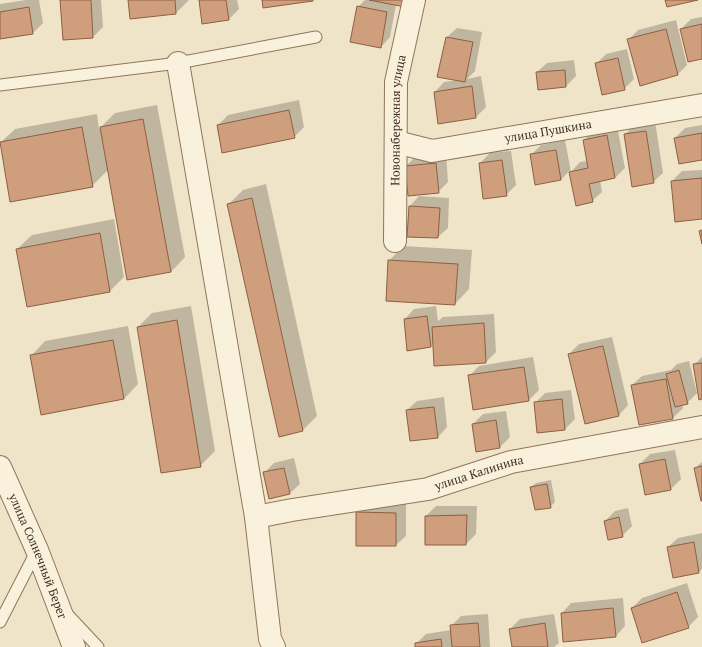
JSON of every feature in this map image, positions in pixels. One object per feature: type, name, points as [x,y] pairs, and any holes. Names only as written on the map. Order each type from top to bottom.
[{"type":"street","name":"Новонабережная улица","points":[[395,241],[396,82],[414,0]]},
{"type":"street","points":[[178,63],[256,517],[270,639],[274,647]]},
{"type":"street","name":"улица Пушкина","points":[[396,142],[432,151],[702,105]]},
{"type":"street","name":"улица Калинина","points":[[256,517],[428,489],[511,462],[702,427]]},
{"type":"street","name":"улица Солнечный Берег","points":[[0,467],[37,550],[74,647]]},
{"type":"lane","points":[[0,85],[178,63],[316,37]]},
{"type":"lane","points":[[0,622],[37,550]]},
{"type":"lane","points":[[57,603],[98,647]]},
{"type":"building","points":[[60,0],[91,0],[93,38],[63,40]]},
{"type":"building","points":[[128,0],[175,0],[176,14],[130,19]]},
{"type":"building","points":[[199,0],[226,0],[229,20],[202,24]]},
{"type":"building","points":[[262,0],[313,0],[313,1],[263,8]]},
{"type":"building","points":[[369,0],[406,0],[405,7]]},
{"type":"building","points":[[665,0],[698,0],[667,7]]},
{"type":"building","points":[[357,6],[387,12],[381,48],[350,42]]},
{"type":"building","points":[[29,7],[33,34],[0,39],[0,12]]},
{"type":"building","points":[[702,24],[702,59],[688,62],[680,29]]},
{"type":"building","points":[[666,29],[678,75],[640,86],[627,39]]},
{"type":"building","points":[[446,37],[473,42],[465,82],[437,77]]},
{"type":"building","points":[[618,58],[625,90],[602,95],[595,63]]},
{"type":"building","points":[[565,70],[566,87],[538,90],[536,72]]},
{"type":"building","points":[[472,86],[476,118],[438,124],[434,92]]},
{"type":"building","points":[[289,110],[295,138],[222,153],[217,125]]},
{"type":"building","points":[[143,119],[171,272],[127,280],[100,127]]},
{"type":"building","points":[[82,127],[93,187],[10,202],[0,142]]},
{"type":"building","points":[[646,131],[654,183],[632,187],[624,134]]},
{"type":"building","points":[[702,133],[702,160],[679,164],[674,138]]},
{"type":"building","points":[[607,135],[615,178],[589,184],[593,202],[576,206],[569,172],[588,168],[583,140]]},
{"type":"building","points":[[556,150],[561,180],[535,185],[530,154]]},
{"type":"building","points":[[502,160],[507,196],[483,199],[479,163]]},
{"type":"building","points":[[436,163],[439,193],[408,196],[405,166]]},
{"type":"building","points":[[702,178],[702,219],[675,222],[671,181]]},
{"type":"building","points":[[252,198],[303,431],[279,437],[227,204]]},
{"type":"building","points":[[409,206],[440,208],[438,238],[407,237]]},
{"type":"building","points":[[702,230],[702,244],[699,231]]},
{"type":"building","points":[[100,233],[110,292],[27,307],[16,249]]},
{"type":"building","points":[[388,260],[458,264],[455,305],[386,301]]},
{"type":"building","points":[[427,316],[431,347],[407,351],[404,319]]},
{"type":"building","points":[[177,320],[201,467],[161,473],[137,327]]},
{"type":"building","points":[[484,323],[486,363],[434,366],[432,327]]},
{"type":"building","points":[[113,340],[124,399],[41,415],[30,355]]},
{"type":"building","points":[[603,346],[619,416],[585,424],[568,354]]},
{"type":"building","points":[[702,363],[702,399],[699,400],[693,364]]},
{"type":"building","points":[[524,367],[529,401],[473,410],[468,375]]},
{"type":"building","points":[[679,370],[688,404],[675,407],[666,374]]},
{"type":"building","points":[[666,379],[673,419],[639,425],[631,385]]},
{"type":"building","points":[[562,399],[565,430],[537,433],[534,402]]},
{"type":"building","points":[[434,407],[438,438],[410,441],[406,410]]},
{"type":"building","points":[[496,420],[500,448],[476,452],[472,424]]},
{"type":"building","points":[[665,459],[671,490],[645,495],[639,464]]},
{"type":"building","points":[[702,466],[702,501],[701,501],[694,468]]},
{"type":"building","points":[[284,468],[290,494],[269,499],[263,472]]},
{"type":"building","points":[[547,484],[551,508],[535,510],[530,487]]},
{"type":"building","points":[[356,512],[396,513],[396,546],[356,546]]},
{"type":"building","points":[[467,515],[466,545],[425,545],[425,516]]},
{"type":"building","points":[[619,517],[623,537],[608,540],[604,521]]},
{"type":"building","points":[[694,542],[699,573],[673,578],[667,547]]},
{"type":"building","points":[[677,592],[689,628],[642,643],[631,608]]},
{"type":"building","points":[[613,608],[616,637],[563,642],[561,613]]},
{"type":"building","points":[[478,623],[480,647],[452,647],[450,625]]},
{"type":"building","points":[[545,623],[548,647],[512,647],[509,629]]},
{"type":"building","points":[[441,639],[442,647],[415,647],[415,643]]}]
